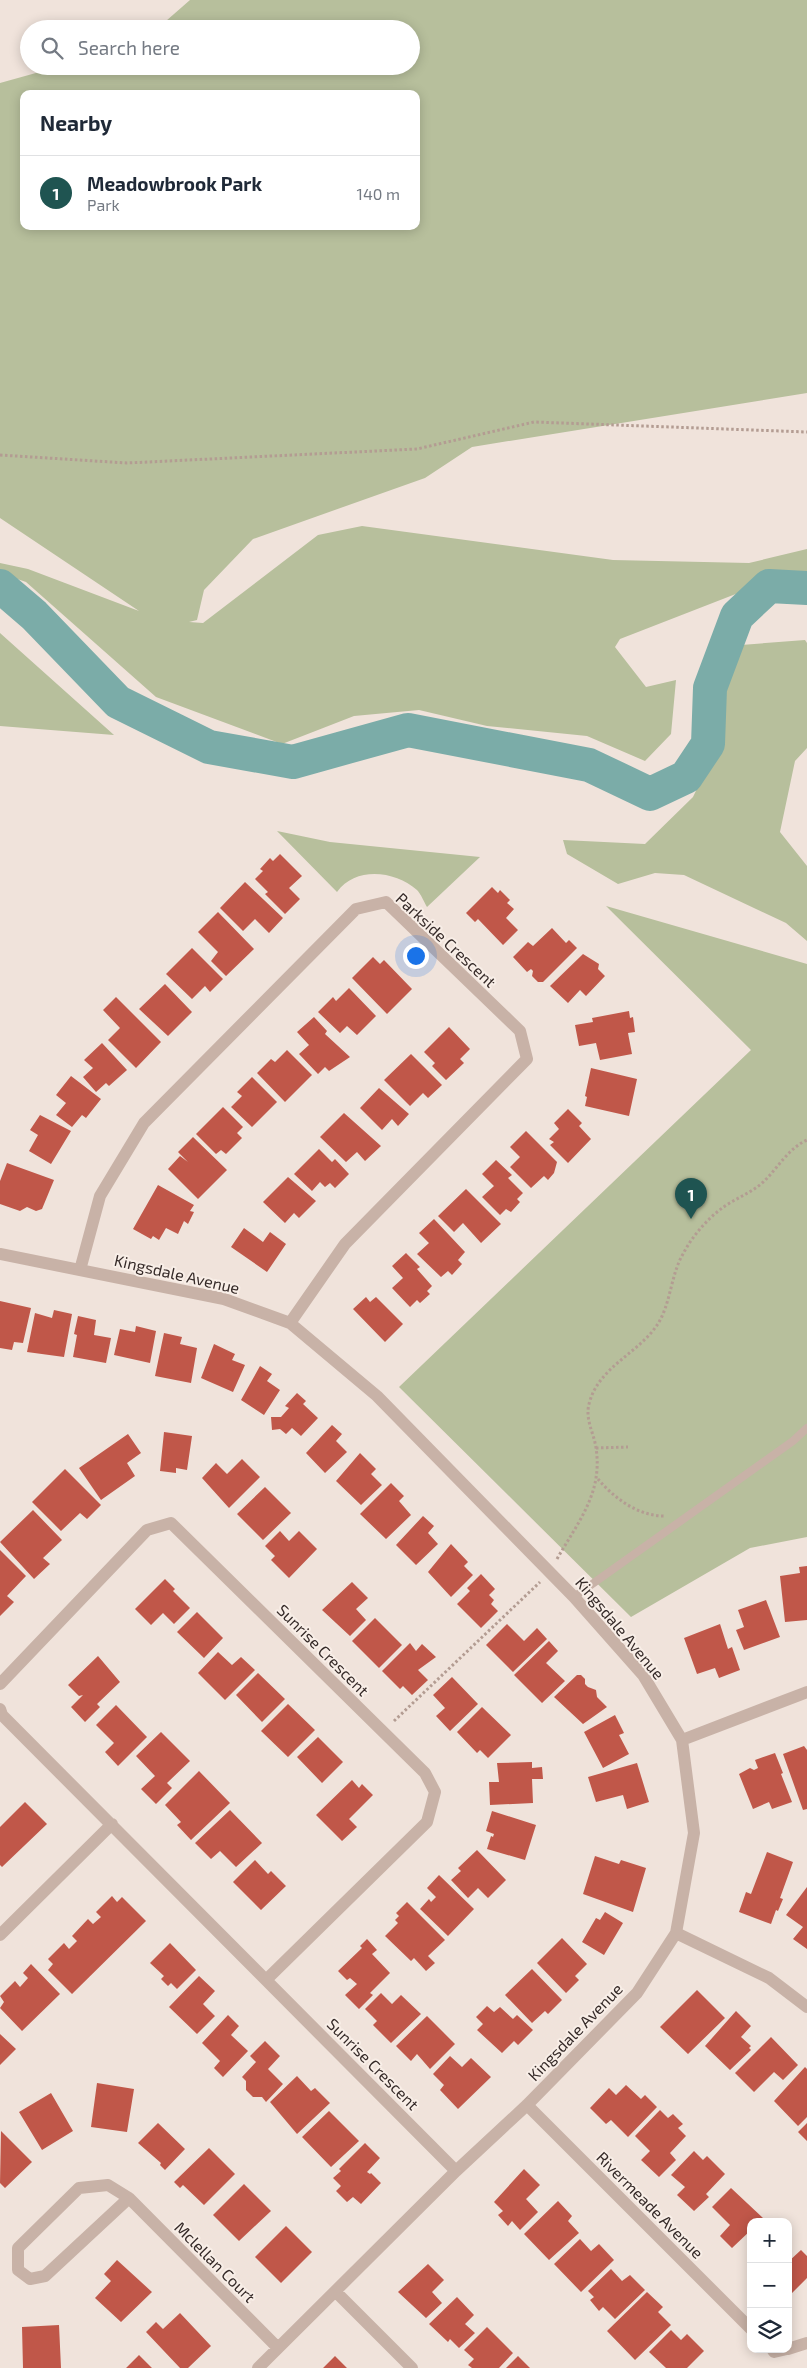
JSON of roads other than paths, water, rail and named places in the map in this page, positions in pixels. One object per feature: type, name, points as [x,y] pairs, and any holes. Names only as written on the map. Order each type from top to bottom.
[{"type":"street","name":"Parkside Crescent","points":[[80,1270],[100,1196],[144,1124],[356,909],[386,902],[520,1031],[527,1059],[345,1244],[290,1323]]},
{"type":"street","name":"Kingsdale Avenue","points":[[0,1254],[224,1299],[290,1323],[377,1396],[574,1597],[643,1675],[682,1740],[694,1834],[676,1933],[636,1993],[527,2106],[456,2172],[258,2368]]},
{"type":"street","name":"Sunrise Crescent","points":[[0,1684],[148,1530],[171,1523],[425,1774],[435,1792],[427,1822],[267,1979]]},
{"type":"street","points":[[682,1740],[807,1692]]},
{"type":"street","name":"Sunrise Crescent","points":[[0,1709],[2,1715],[267,1979],[456,2172]]},
{"type":"street","points":[[0,1934],[112,1824]]},
{"type":"street","points":[[676,1933],[769,1978],[807,2008]]},
{"type":"street","name":"Rivermeade Avenue","points":[[527,2106],[747,2325]]},
{"type":"street","name":"Mclellan Court","points":[[129,2198],[45,2276],[30,2279],[18,2270],[18,2248],[79,2188],[108,2185],[129,2198],[278,2348]]},
{"type":"street","points":[[336,2292],[412,2368]]},
{"type":"street","points":[[792,2348],[807,2343]]},
{"type":"lane","points":[[574,1597],[793,1441],[807,1428]]},
{"type":"waterway","points":[[0,586],[34,615],[118,702],[209,747],[293,762],[408,730],[589,765],[650,794],[686,777],[708,744],[710,688],[737,616],[769,586],[807,588]]},
{"type":"place","name":"Meadowbrook Park","points":[[691,1219]]}]
